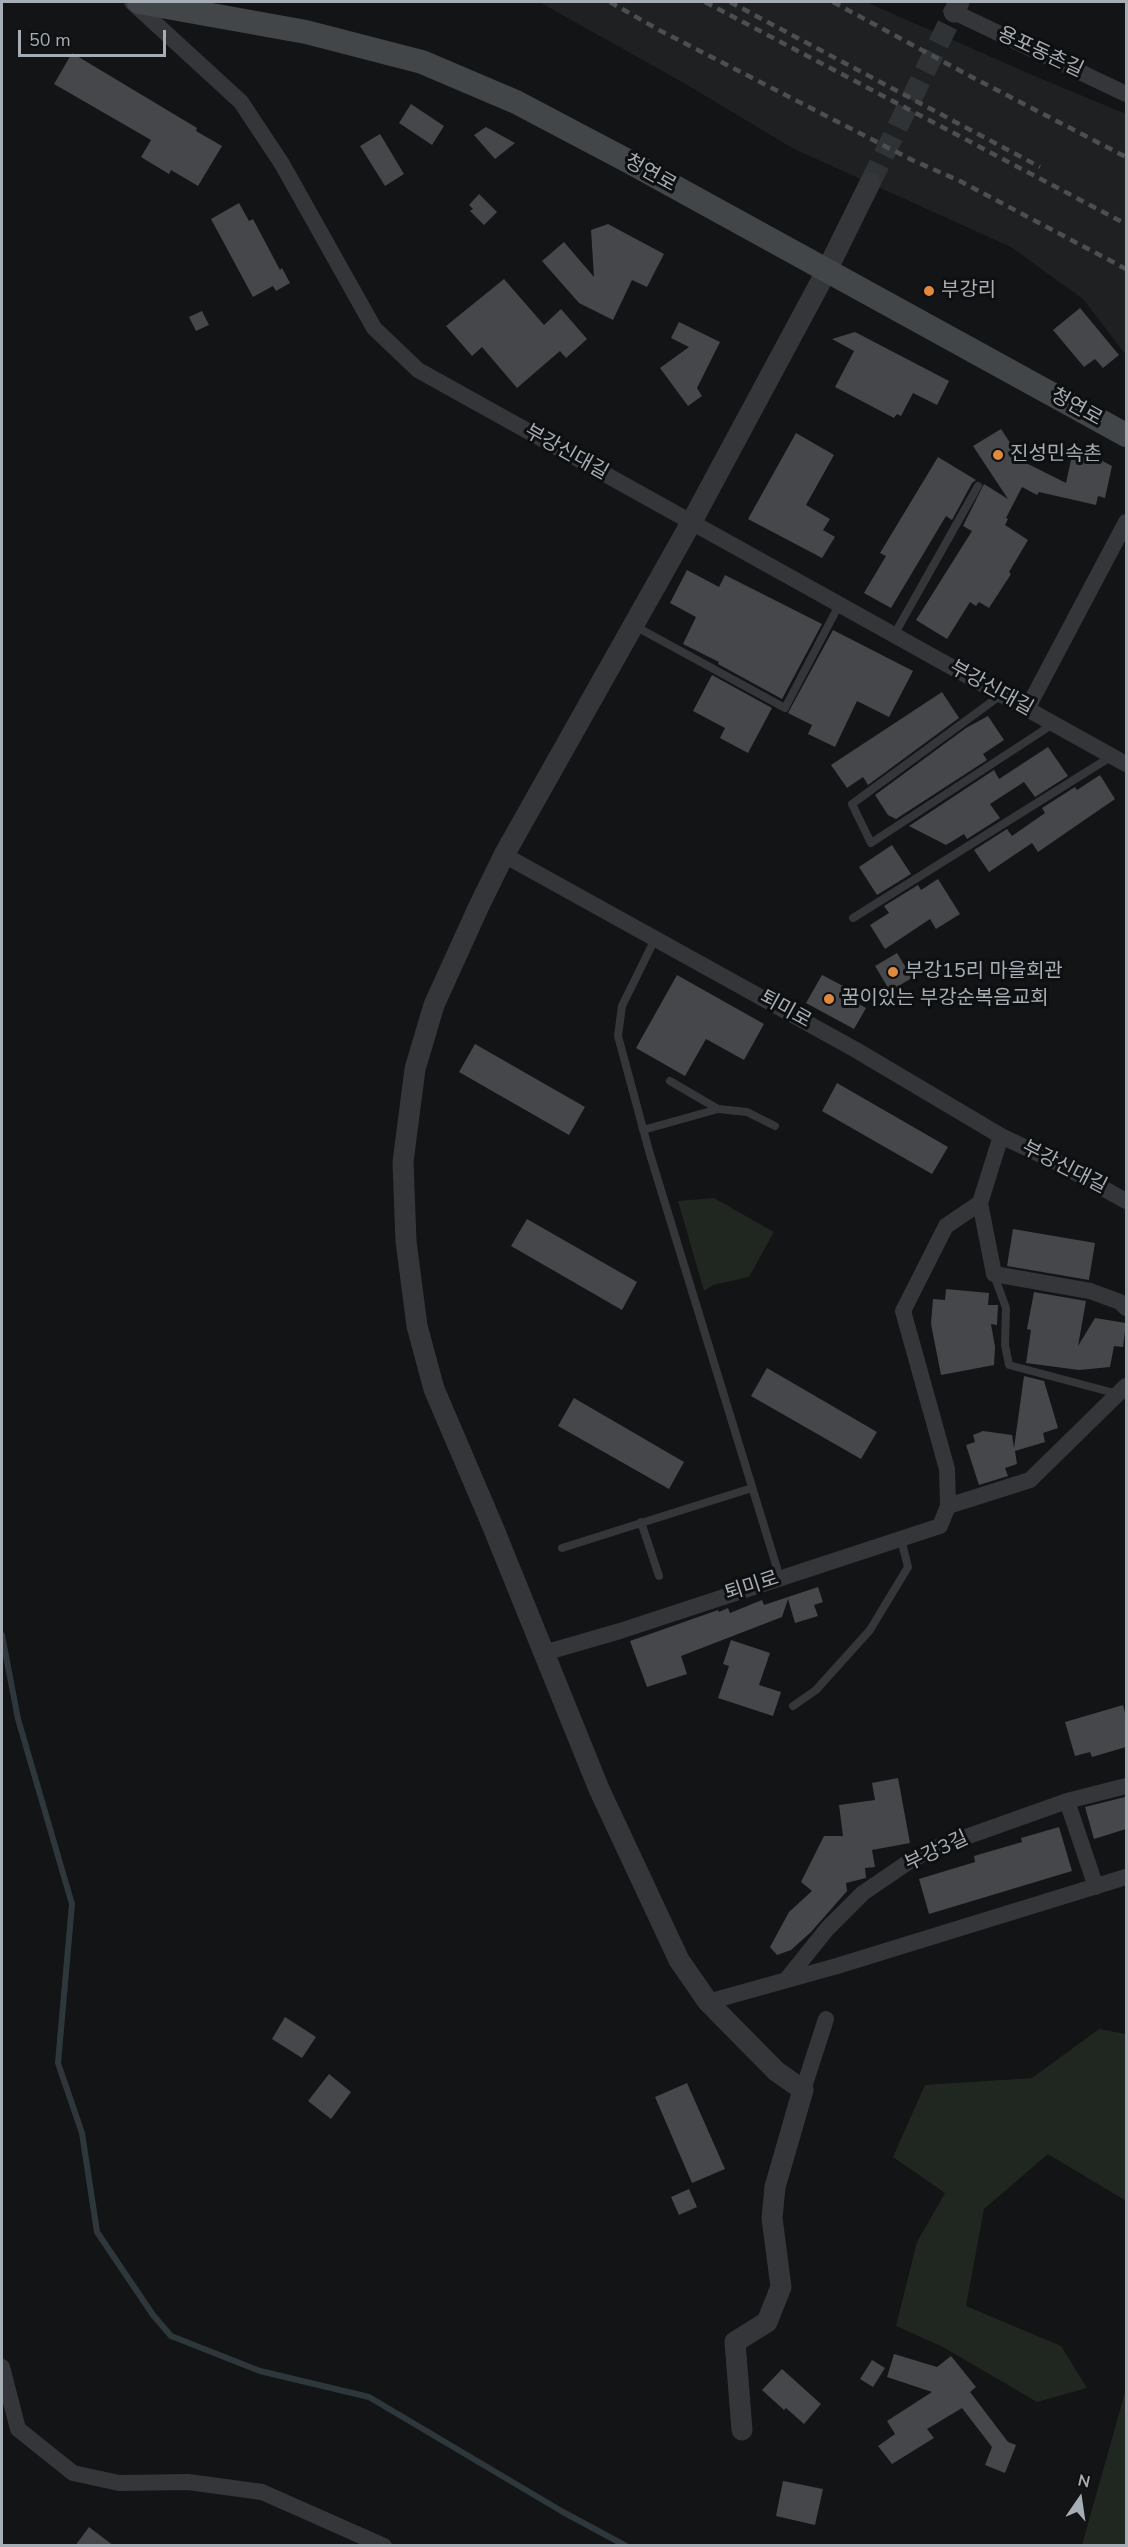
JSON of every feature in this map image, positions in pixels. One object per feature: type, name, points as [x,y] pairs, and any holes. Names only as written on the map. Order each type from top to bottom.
[{"type":"main road","name":"청연로","points":[[139,2],[306,32],[422,62],[526,108],[626,160],[1126,435]]},
{"type":"street","name":"부강신대길","points":[[132,2],[241,102],[282,164],[374,328],[418,370],[1119,760]]},
{"type":"street","name":"용포동촌길","points":[[956,7],[1126,94]]},
{"type":"street","points":[[803,2090],[776,2071],[708,2002],[679,1960],[599,1789],[434,1389],[417,1326],[406,1241],[404,1162],[415,1069],[434,1005],[504,855],[691,523],[826,272],[870,183]]},
{"type":"street","points":[[1027,709],[1126,522]]},
{"type":"street","name":"퇴미로","points":[[504,855],[856,1050],[1001,1136]]},
{"type":"street","name":"부강신대길","points":[[1001,1136],[1056,1162],[1126,1201]]},
{"type":"street","points":[[1001,1136],[980,1203],[994,1274],[1090,1291],[1120,1302],[1126,1308]]},
{"type":"street","points":[[980,1203],[946,1226],[903,1311],[947,1469],[948,1506],[1030,1480],[1123,1390]]},
{"type":"street","name":"퇴미로","points":[[544,1653],[620,1631],[940,1526],[948,1506]]},
{"type":"street","name":"부강3길","points":[[786,1980],[827,1929],[863,1893],[910,1861],[935,1848],[1067,1801],[1126,1786]]},
{"type":"street","points":[[1067,1801],[1096,1887]]},
{"type":"street","points":[[708,2002],[1126,1877]]},
{"type":"street","points":[[742,2430],[735,2342],[767,2322],[781,2287],[772,2218],[775,2187],[826,2019]]},
{"type":"street","points":[[2,2367],[18,2429],[73,2473],[119,2483],[188,2482],[262,2492],[384,2546]]},
{"type":"lane","points":[[894,635],[978,486]]},
{"type":"lane","points":[[633,626],[784,708],[839,605]]},
{"type":"lane","points":[[1001,695],[852,804],[871,843],[1053,724]]},
{"type":"lane","points":[[853,918],[1119,760]]},
{"type":"lane","points":[[656,939],[622,1006],[618,1036],[643,1130],[780,1578]]},
{"type":"lane","points":[[670,1081],[718,1110]]},
{"type":"lane","points":[[643,1130],[718,1110],[747,1112],[775,1126]]},
{"type":"lane","points":[[994,1274],[1006,1308],[1005,1345],[1009,1365],[1123,1390]]},
{"type":"lane","points":[[562,1548],[752,1488]]},
{"type":"lane","points":[[641,1522],[658,1576]]},
{"type":"lane","points":[[793,1706],[816,1690],[870,1630],[908,1567],[901,1539]]},
{"type":"shaded area","points":[[539,2],[866,2],[1126,114],[1126,355],[1083,299],[1011,247],[794,149],[684,83]]},
{"type":"shaded area","points":[[714,1198],[774,1232],[749,1277],[713,1285],[704,1291],[678,1201]]},
{"type":"shaded area","points":[[1099,2029],[1126,2034],[1126,2201],[1048,2154],[984,2209],[966,2306],[1061,2346],[1087,2388],[1037,2402],[943,2347],[896,2326],[917,2242],[945,2193],[893,2157],[925,2085],[1032,2078]]},
{"type":"shaded area","points":[[1126,2389],[1126,2545],[1082,2545]]},
{"type":"building","points":[[72,53],[197,128],[196,131],[222,146],[198,186],[171,170],[169,174],[141,157],[151,140],[54,84]]},
{"type":"building","points":[[411,104],[444,126],[432,145],[399,123]]},
{"type":"building","points":[[486,127],[515,143],[495,159],[474,135]]},
{"type":"building","points":[[380,134],[404,174],[385,186],[360,146]]},
{"type":"building","points":[[479,194],[497,212],[484,225],[470,211],[473,209],[469,205]]},
{"type":"building","points":[[239,203],[249,221],[253,219],[280,270],[282,268],[290,283],[276,291],[273,286],[253,297],[211,219]]},
{"type":"building","points":[[608,224],[664,254],[647,287],[632,280],[613,320],[579,303],[542,261],[564,242],[594,277],[591,230]]},
{"type":"building","points":[[504,279],[544,325],[561,309],[587,339],[566,358],[560,351],[517,388],[482,347],[472,356],[446,326]]},
{"type":"building","points":[[1080,308],[1119,355],[1103,368],[1095,359],[1084,367],[1053,330]]},
{"type":"building","points":[[202,311],[209,325],[196,331],[189,317]]},
{"type":"building","points":[[679,322],[720,342],[697,388],[702,396],[688,406],[660,368],[689,347],[671,338]]},
{"type":"building","points":[[855,332],[949,381],[937,405],[913,393],[901,416],[897,414],[894,418],[835,387],[854,351],[832,339]]},
{"type":"building","points":[[1001,429],[1022,461],[1066,483],[1074,446],[1112,466],[1105,498],[1098,496],[1096,505],[1039,492],[1037,495],[1022,487],[1006,518],[1008,519],[1005,525],[1028,540],[1009,572],[1011,574],[989,608],[979,602],[976,606],[970,602],[947,639],[916,620],[972,531],[963,526],[984,484],[1008,499],[973,446]]},
{"type":"building","points":[[796,433],[834,455],[806,505],[830,519],[823,530],[835,537],[822,558],[748,519]]},
{"type":"building","points":[[938,457],[976,480],[972,483],[952,520],[946,516],[891,608],[864,593],[886,556],[880,553]]},
{"type":"building","points":[[687,570],[719,587],[725,575],[822,624],[782,699],[683,644],[696,617],[670,603]]},
{"type":"building","points":[[833,630],[913,671],[889,717],[857,701],[835,747],[808,734],[812,725],[788,713]]},
{"type":"building","points":[[712,675],[772,708],[748,753],[720,738],[725,728],[693,711]]},
{"type":"building","points":[[942,692],[959,718],[868,785],[863,777],[847,788],[831,765]]},
{"type":"building","points":[[988,716],[1004,740],[983,754],[987,760],[896,819],[888,815],[875,795],[966,728]]},
{"type":"building","points":[[1048,747],[1068,776],[1035,797],[1024,782],[990,804],[1000,818],[967,839],[964,834],[946,845],[909,826],[994,770],[999,779]]},
{"type":"building","points":[[1100,775],[1115,799],[1038,852],[1032,843],[989,872],[974,850],[1007,829],[1012,836],[1045,813],[1042,808],[1075,787],[1077,790]]},
{"type":"building","points":[[892,845],[911,874],[877,895],[859,867]]},
{"type":"building","points":[[938,879],[960,914],[936,929],[930,919],[885,949],[870,925],[889,913],[884,906],[918,885],[921,890]]},
{"type":"building","name":"부강15리 마을회관","points":[[897,953],[912,978],[890,991],[875,966]]},
{"type":"building","points":[[677,975],[764,1024],[744,1060],[706,1039],[685,1076],[636,1048]]},
{"type":"building","name":"꿈이있는 부강순복음교회","points":[[822,975],[845,987],[841,994],[866,1008],[854,1029],[806,1003]]},
{"type":"building","points":[[475,1044],[585,1107],[569,1135],[459,1072]]},
{"type":"building","points":[[837,1083],[948,1147],[932,1174],[822,1111]]},
{"type":"building","points":[[527,1219],[637,1282],[622,1310],[511,1246]]},
{"type":"building","points":[[1013,1229],[1095,1243],[1089,1280],[1007,1266]]},
{"type":"building","points":[[946,1289],[989,1293],[988,1305],[998,1305],[997,1325],[991,1324],[995,1347],[994,1365],[941,1375],[931,1324],[933,1299],[945,1300]]},
{"type":"building","points":[[1034,1292],[1086,1301],[1078,1346],[1095,1318],[1126,1323],[1123,1347],[1114,1346],[1110,1367],[1079,1370],[1026,1363],[1031,1330],[1027,1329]]},
{"type":"building","points":[[767,1368],[877,1432],[861,1459],[751,1396]]},
{"type":"building","points":[[1024,1376],[1044,1381],[1058,1428],[1043,1433],[1045,1442],[1015,1451],[1017,1464],[1005,1468],[1008,1476],[979,1485],[966,1445],[975,1442],[973,1435],[983,1431],[1012,1435],[1014,1448]]},
{"type":"building","points":[[574,1398],[684,1462],[669,1489],[558,1426]]},
{"type":"building","points":[[818,1587],[823,1602],[814,1605],[818,1616],[795,1623],[788,1599],[782,1617],[681,1656],[687,1674],[647,1687],[630,1641],[718,1610],[719,1612],[728,1608],[730,1613],[762,1600],[764,1605]]},
{"type":"building","points":[[731,1640],[770,1653],[759,1685],[781,1692],[773,1716],[718,1698],[729,1666],[723,1664]]},
{"type":"building","points":[[1123,1705],[1126,1717],[1126,1747],[1092,1757],[1090,1752],[1075,1756],[1065,1722]]},
{"type":"building","points":[[898,1778],[910,1843],[872,1850],[875,1867],[865,1868],[866,1878],[846,1883],[847,1891],[811,1932],[791,1950],[777,1955],[770,1947],[789,1912],[812,1891],[801,1882],[824,1836],[843,1836],[839,1805],[875,1800],[872,1783]]},
{"type":"building","points":[[1125,1797],[1126,1829],[1094,1839],[1085,1807]]},
{"type":"building","points":[[1059,1827],[1072,1871],[929,1914],[919,1879],[975,1862],[974,1856],[1022,1842],[1021,1838]]},
{"type":"building","points":[[285,2017],[316,2037],[302,2058],[272,2039]]},
{"type":"building","points":[[329,2074],[351,2092],[331,2119],[308,2101]]},
{"type":"building","points":[[687,2083],[725,2169],[692,2183],[655,2097]]},
{"type":"building","points":[[689,2189],[697,2207],[679,2215],[671,2197]]},
{"type":"building","points":[[894,2354],[937,2367],[951,2356],[976,2387],[970,2392],[1008,2442],[1016,2445],[1005,2473],[985,2465],[992,2447],[962,2408],[927,2429],[934,2438],[892,2464],[878,2446],[895,2434],[887,2421],[932,2392],[887,2377]]},
{"type":"building","points":[[872,2360],[885,2368],[873,2387],[860,2379]]},
{"type":"building","points":[[782,2369],[821,2404],[804,2424],[762,2390]]},
{"type":"building","points":[[783,2481],[823,2489],[815,2525],[776,2516]]},
{"type":"building","points":[[89,2527],[114,2546],[75,2546]]},
{"type":"waterway","points":[[2,1635],[18,1719],[72,1904],[58,2063],[82,2133],[97,2232],[153,2315],[171,2336],[260,2371],[369,2397],[563,2512],[626,2546]]},
{"type":"tunnel","points":[[870,183],[954,12]]},
{"type":"railway","points":[[610,2],[659,30],[912,160],[960,181],[1126,269]]},
{"type":"railway","points":[[705,2],[1126,224]]},
{"type":"railway","points":[[730,2],[1040,167]]},
{"type":"railway","points":[[833,2],[1126,157]]},
{"type":"place","name":"부강리","points":[[929,291]]},
{"type":"place","name":"진성민속촌","points":[[998,455]]},
{"type":"place","name":"부강15리 마을회관","points":[[893,972]]},
{"type":"place","name":"꿈이있는 부강순복음교회","points":[[829,999]]}]
